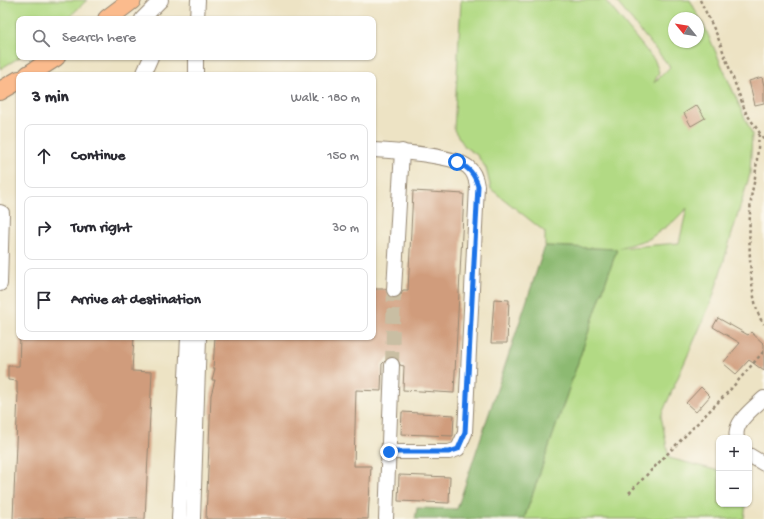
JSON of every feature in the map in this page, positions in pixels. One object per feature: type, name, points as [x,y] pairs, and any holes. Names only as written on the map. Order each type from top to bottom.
[{"type":"main road","points":[[111,16],[132,0]]},
{"type":"main road","points":[[33,72],[51,60]]},
{"type":"main road","points":[[0,91],[16,82]]},
{"type":"street","points":[[145,16],[161,0]]},
{"type":"street","points":[[190,16],[198,9]]},
{"type":"street","points":[[144,72],[150,60]]},
{"type":"street","points":[[196,60],[196,72]]},
{"type":"street","points":[[376,150],[402,151],[457,162],[467,167],[471,171],[475,176],[478,186],[465,433],[458,449],[449,452],[389,452]]},
{"type":"street","points":[[394,290],[402,151]]},
{"type":"street","points":[[0,212],[2,212],[0,284]]},
{"type":"street","points":[[179,519],[188,340]]},
{"type":"street","points":[[193,519],[199,340]]},
{"type":"street","points":[[386,519],[392,365]]},
{"type":"street","points":[[736,435],[740,421],[764,398]]},
{"type":"street","points":[[752,457],[764,464]]},
{"type":"path","points":[[700,0],[717,35],[746,113],[759,134],[764,139]]},
{"type":"path","points":[[759,134],[758,158],[751,200],[750,229],[753,295],[758,318],[764,324]]},
{"type":"path","points":[[629,493],[730,390],[764,351]]},
{"type":"green space","points":[[0,0],[87,0],[70,16],[16,16],[16,59],[0,69]]},
{"type":"green space","points":[[461,0],[605,0],[655,61],[659,72],[654,83],[670,67],[615,0],[690,0],[696,12],[668,12],[668,48],[704,48],[704,26],[752,134],[750,174],[712,300],[661,416],[669,458],[716,470],[716,507],[746,507],[744,519],[524,519],[617,249],[545,246],[545,232],[491,189],[486,168],[477,155],[465,147],[454,130]],"holes":[[[687,208],[679,243],[619,248],[649,239],[674,221]]]},
{"type":"green space","points":[[545,246],[617,249],[524,519],[415,519],[417,508],[457,509]]},
{"type":"building","points":[[762,77],[764,86],[764,103],[755,105],[749,81]]},
{"type":"building","points":[[697,105],[705,118],[691,126],[684,113]]},
{"type":"building","points":[[413,191],[464,194],[454,393],[403,390],[404,366],[400,365],[397,358],[392,357],[388,358],[382,364],[381,391],[356,390],[354,466],[371,466],[368,519],[206,519],[211,395],[215,380],[212,380],[215,368],[213,368],[215,340],[376,340],[376,289],[386,289],[389,297],[394,298],[401,295],[403,290],[408,290]]},
{"type":"building","points":[[494,299],[509,300],[507,343],[491,343]]},
{"type":"building","points":[[718,318],[748,335],[751,332],[764,344],[764,371],[749,360],[736,374],[723,363],[740,343],[713,327]]},
{"type":"building","points":[[20,340],[134,340],[132,371],[152,372],[145,519],[13,519],[18,393],[17,381],[8,380],[8,366],[19,366]]},
{"type":"building","points":[[701,387],[710,396],[696,412],[686,403]]},
{"type":"building","points":[[402,412],[454,415],[453,436],[401,434]]},
{"type":"building","points":[[399,475],[450,477],[449,503],[398,501]]},
{"type":"tunnel","points":[[392,365],[394,290]]},
{"type":"route","points":[[389,452],[449,452],[458,449],[465,433],[478,186],[475,176],[467,167],[457,162]]}]
